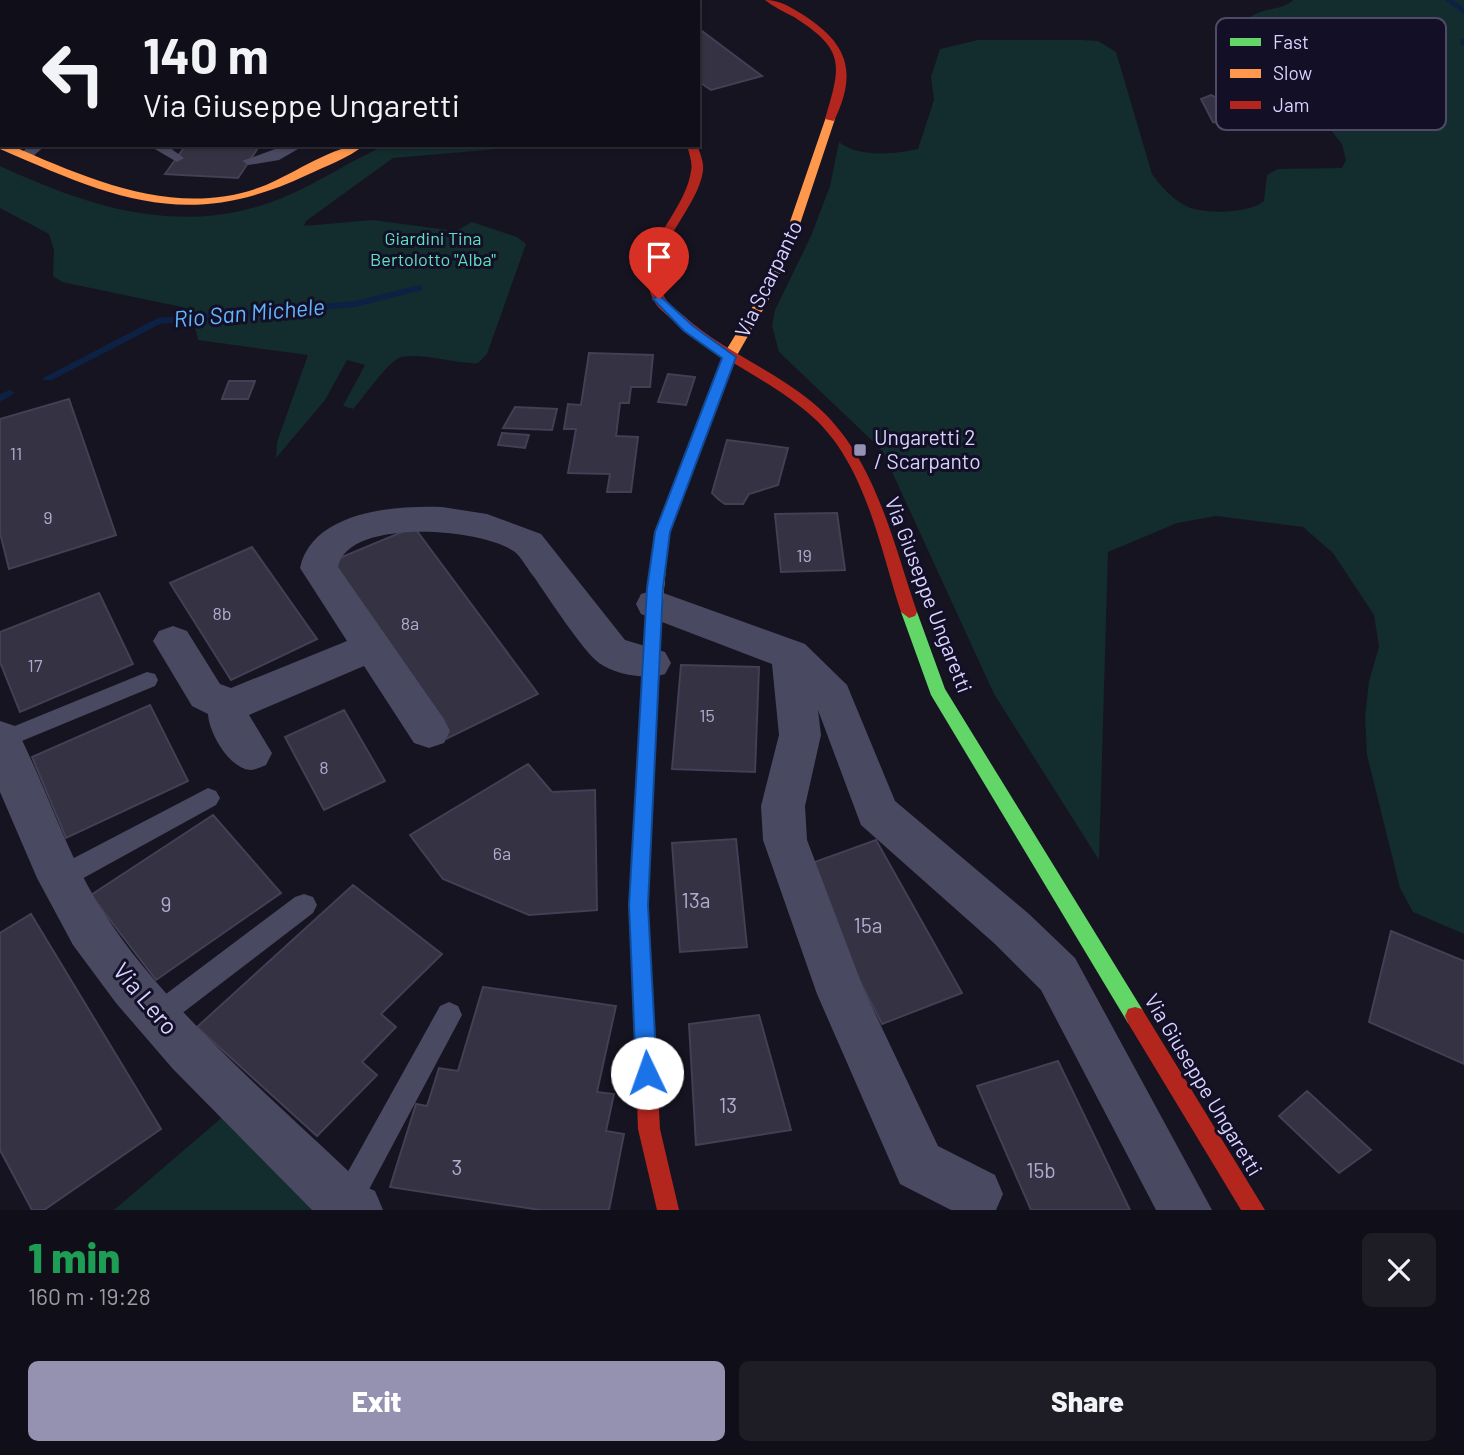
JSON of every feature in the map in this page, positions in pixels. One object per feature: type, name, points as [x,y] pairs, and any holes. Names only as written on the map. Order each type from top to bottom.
[{"type":"street","name":"Via Scarpanto","points":[[668,1210],[649,1129],[639,905],[654,604],[662,532],[729,357],[746,332],[800,218],[840,84],[841,58],[830,40],[797,15],[770,0]]},
{"type":"street","points":[[13,147],[32,150],[133,200],[191,207],[253,194],[355,147]]},
{"type":"street","name":"Via Giuseppe Ungaretti","points":[[692,147],[698,169],[693,185],[662,241],[654,262],[654,281],[659,299],[671,313],[729,357],[791,394],[822,418],[847,449],[864,485],[937,690],[1254,1210]]},
{"type":"street","points":[[429,731],[319,568],[320,558],[341,538],[370,526],[410,518],[490,528],[528,543],[611,651],[622,657],[651,663]]},
{"type":"street","points":[[654,604],[791,655],[833,696],[877,812],[1012,929],[1058,974],[1185,1210]]},
{"type":"street","points":[[173,642],[206,695],[230,706]]},
{"type":"street","points":[[251,753],[228,723],[226,715],[230,706],[371,647]]},
{"type":"street","points":[[791,655],[800,735],[783,806],[785,840],[841,994],[919,1165],[976,1194]]},
{"type":"street","name":"Via Lero","points":[[0,740],[60,877],[105,952],[185,1046],[351,1207]]},
{"type":"lane","points":[[251,159],[274,156],[294,147]]},
{"type":"lane","points":[[158,148],[179,155]]},
{"type":"lane","points":[[0,740],[147,680]]},
{"type":"lane","points":[[60,877],[208,798]]},
{"type":"lane","points":[[159,1014],[304,905]]},
{"type":"lane","points":[[351,1207],[449,1015]]},
{"type":"green space","points":[[1293,0],[1464,0],[1464,934],[1413,912],[1400,888],[1367,755],[1365,717],[1369,681],[1379,647],[1374,615],[1333,553],[1303,527],[1216,516],[1177,523],[1108,552],[1099,860],[994,694],[882,450],[779,352],[772,326],[775,310],[811,236],[830,186],[839,142],[867,153],[918,149],[934,100],[931,77],[940,49],[978,40],[1098,41],[1116,52],[1152,174],[1170,195],[1184,205],[1213,212],[1248,209],[1264,201],[1267,175],[1278,169],[1342,168],[1346,160],[1342,144],[1331,130],[1446,130],[1446,18],[1249,18]]},
{"type":"green space","name":"Giardini Tina Bertolotto \"Alba\"","points":[[382,147],[522,147],[393,158],[306,221],[304,226],[372,220],[456,231],[472,222],[517,237],[526,244],[487,354],[478,363],[414,356],[397,359],[380,375],[353,409],[343,406],[365,365],[347,360],[325,400],[276,458],[277,442],[308,355],[198,340],[192,313],[182,307],[62,282],[53,276],[54,250],[49,234],[0,208],[0,166],[103,205],[174,217],[209,216],[245,210],[282,198]]},
{"type":"green space","points":[[226,1114],[316,1210],[114,1210]]},
{"type":"building","points":[[700,30],[762,76],[711,90],[700,82]]},
{"type":"building","points":[[1211,95],[1216,98],[1216,122],[1213,122],[1201,99]]},
{"type":"building","points":[[185,147],[259,147],[238,178],[165,174]]},
{"type":"building","points":[[589,353],[653,355],[650,387],[631,387],[629,403],[620,403],[616,436],[638,437],[631,492],[607,492],[610,474],[568,473],[576,429],[564,429],[568,404],[581,405]]},
{"type":"building","points":[[668,374],[695,377],[686,405],[658,402]]},
{"type":"building","points":[[229,381],[255,381],[248,399],[222,399]]},
{"type":"building","points":[[69,399],[116,535],[9,569],[0,533],[0,419]]},
{"type":"building","points":[[515,407],[557,409],[552,430],[503,428]]},
{"type":"building","points":[[502,433],[529,435],[525,448],[498,445]]},
{"type":"building","points":[[727,440],[788,448],[778,485],[749,494],[743,504],[725,504],[718,499],[712,493]]},
{"type":"building","points":[[837,513],[845,570],[781,572],[775,514]]},
{"type":"building","points":[[414,527],[538,694],[446,739],[330,562]]},
{"type":"building","points":[[252,547],[317,639],[231,680],[170,583]]},
{"type":"building","points":[[99,593],[133,664],[20,712],[0,662],[0,632]]},
{"type":"building","points":[[681,665],[759,667],[755,772],[672,769]]},
{"type":"building","points":[[150,705],[188,781],[66,838],[32,757]]},
{"type":"building","points":[[344,710],[385,781],[324,810],[285,737]]},
{"type":"building","points":[[528,764],[552,792],[595,790],[597,910],[529,915],[443,879],[410,835]]},
{"type":"building","points":[[213,815],[281,893],[156,980],[91,895]]},
{"type":"building","points":[[736,839],[747,947],[680,952],[672,843]]},
{"type":"building","points":[[876,840],[962,993],[882,1024],[801,867]]},
{"type":"building","points":[[353,885],[442,954],[381,1014],[396,1027],[362,1062],[377,1075],[317,1136],[197,1027]]},
{"type":"building","points":[[31,914],[161,1129],[44,1210],[32,1210],[0,1150],[0,933]]},
{"type":"building","points":[[1391,931],[1464,961],[1464,1064],[1369,1022]]},
{"type":"building","points":[[483,987],[616,1006],[597,1092],[614,1094],[606,1131],[624,1134],[609,1210],[540,1210],[390,1187],[416,1104],[427,1106],[439,1068],[458,1071]]},
{"type":"building","points":[[759,1015],[791,1130],[696,1145],[689,1024]]},
{"type":"building","points":[[1058,1061],[1130,1210],[1031,1210],[977,1086]]},
{"type":"building","points":[[1307,1091],[1371,1150],[1339,1173],[1279,1116]]},
{"type":"waterway","points":[[1449,0],[1464,12]]},
{"type":"waterway","name":"Rio San Michele","points":[[48,378],[158,321],[355,304],[419,288]]},
{"type":"waterway","name":"Rio San Michele","points":[[0,399],[10,393]]},
{"type":"traffic: fast","points":[[909,612],[937,690],[1135,1016]]},
{"type":"traffic: slow","points":[[654,612],[662,532],[729,357],[776,272],[811,181],[830,119]]},
{"type":"traffic: slow","points":[[5,147],[122,193],[185,203],[218,201],[251,194],[293,178],[355,147]]},
{"type":"traffic: jam","points":[[770,0],[822,33],[837,50],[842,74],[830,119]]},
{"type":"traffic: jam","points":[[692,147],[697,168],[693,187],[659,250],[654,267],[653,283],[659,299],[709,342],[805,403],[838,437],[875,510],[909,612]]},
{"type":"traffic: jam","points":[[654,612],[639,905],[649,1129],[668,1210]]},
{"type":"traffic: jam","points":[[1135,1016],[1254,1210]]},
{"type":"place","name":"Ungaretti 2 / Scarpanto","points":[[860,450]]},
{"type":"route","points":[[647,1073],[639,905],[655,588],[662,532],[729,357],[688,328],[659,299]]}]
